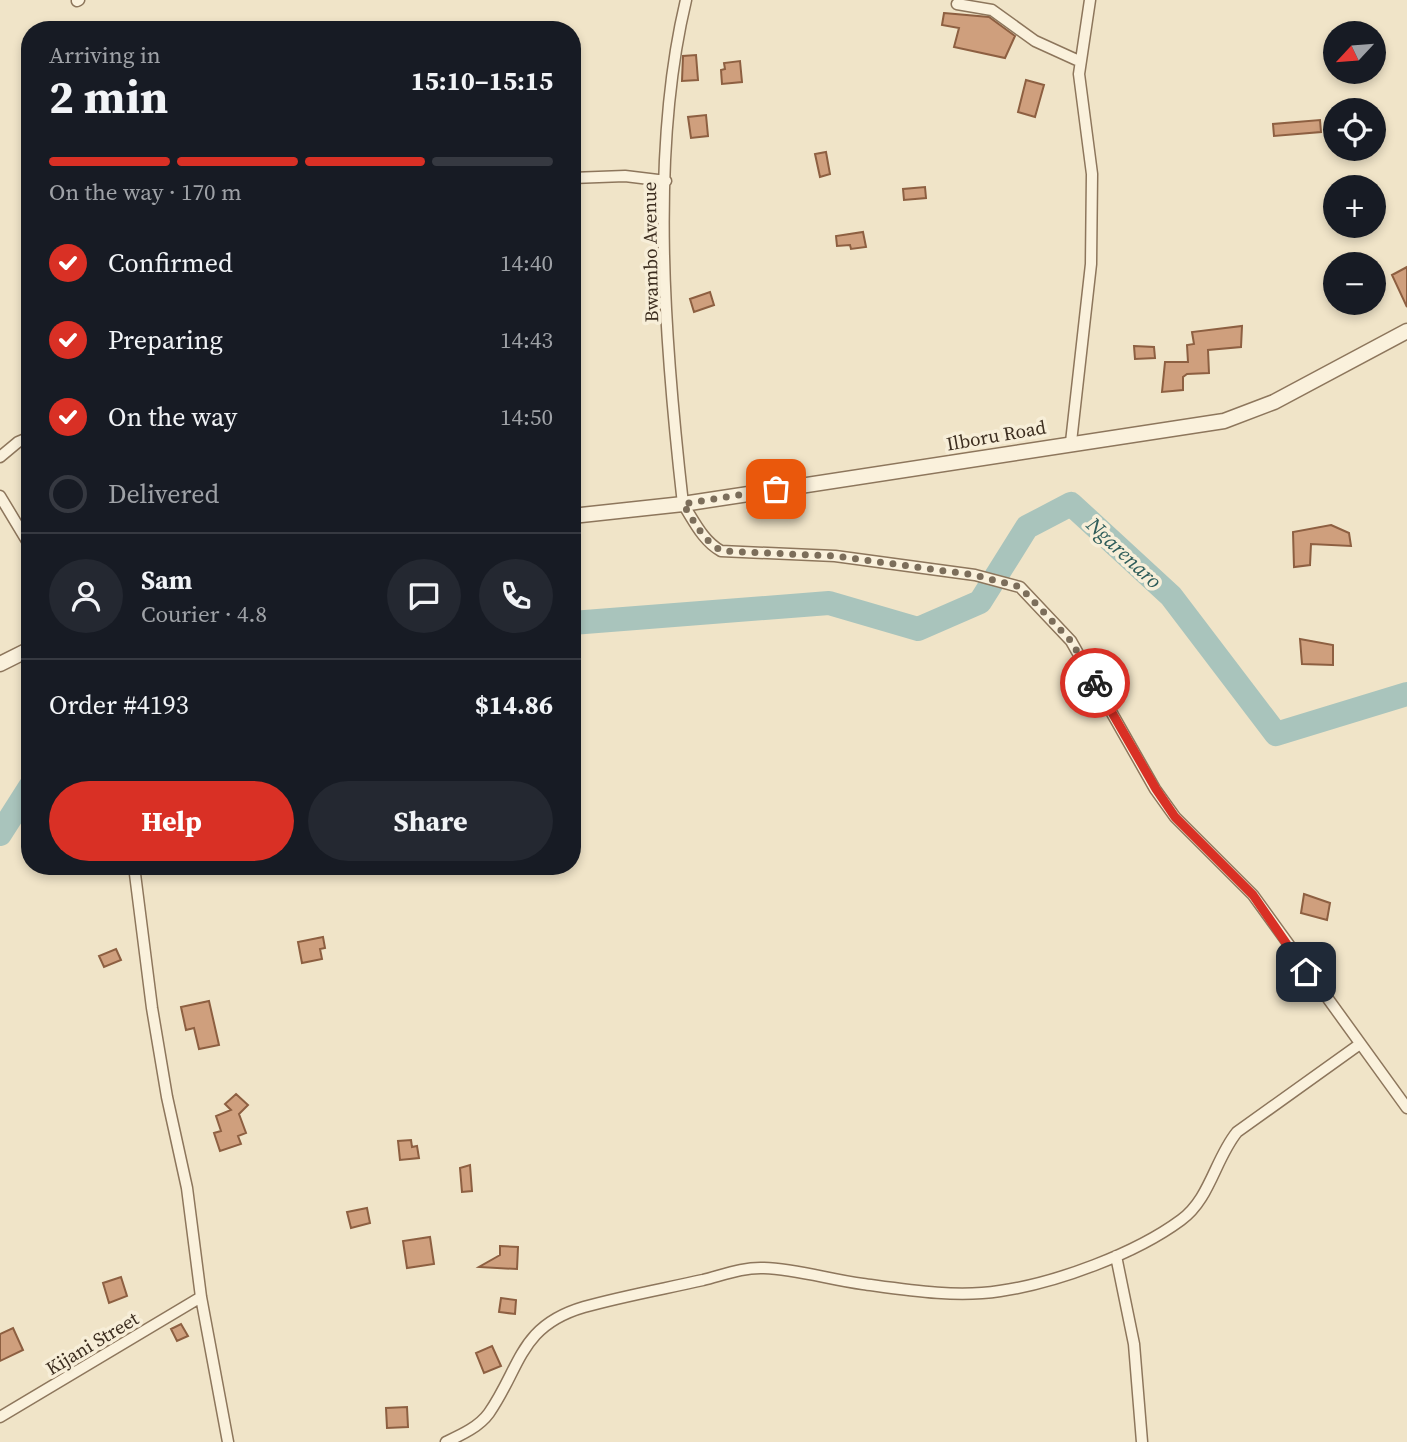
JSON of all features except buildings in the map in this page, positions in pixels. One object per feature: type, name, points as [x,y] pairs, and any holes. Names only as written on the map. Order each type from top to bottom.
[{"type":"street","name":"Bwambo Avenue","points":[[683,504],[667,304],[666,181],[667,103],[686,0]]},
{"type":"street","points":[[1071,442],[1091,264],[1092,174],[1079,61],[1090,0]]},
{"type":"street","points":[[957,4],[992,10],[1035,41],[1079,61]]},
{"type":"street","points":[[581,178],[625,176],[666,181]]},
{"type":"street","name":"Ilboru Road","points":[[581,515],[683,504],[1071,442],[1187,427],[1252,413],[1407,331]]},
{"type":"street","points":[[0,457],[21,441]]},
{"type":"street","points":[[0,496],[21,531]]},
{"type":"street","points":[[683,504],[706,539],[722,551],[835,556],[975,575],[1020,587],[1071,641],[1156,789],[1175,817],[1253,895],[1407,1108]]},
{"type":"street","points":[[0,664],[21,654]]},
{"type":"street","points":[[135,875],[166,1097],[187,1188],[201,1297],[228,1442]]},
{"type":"street","points":[[446,1442],[466,1433],[488,1414],[525,1344],[546,1327],[582,1307],[737,1270],[765,1268],[901,1289],[968,1293],[1000,1291],[1040,1282],[1116,1256],[1181,1220],[1195,1207],[1237,1132],[1360,1044]]},
{"type":"street","points":[[1116,1256],[1134,1344],[1142,1442]]},
{"type":"street","name":"Kijani Street","points":[[0,1417],[201,1297]]},
{"type":"waterway","name":"Ngarenaro","points":[[581,622],[829,603],[918,629],[980,602],[1027,527],[1071,504],[1171,596],[1276,734],[1407,694]]},
{"type":"waterway","points":[[0,834],[21,801]]},
{"type":"way so far","points":[[776,489],[683,504],[701,532],[712,545],[722,551],[835,556],[975,575],[1020,587],[1045,610],[1071,641],[1095,683]]},
{"type":"route","points":[[1095,683],[1175,817],[1253,895],[1306,972]]}]
